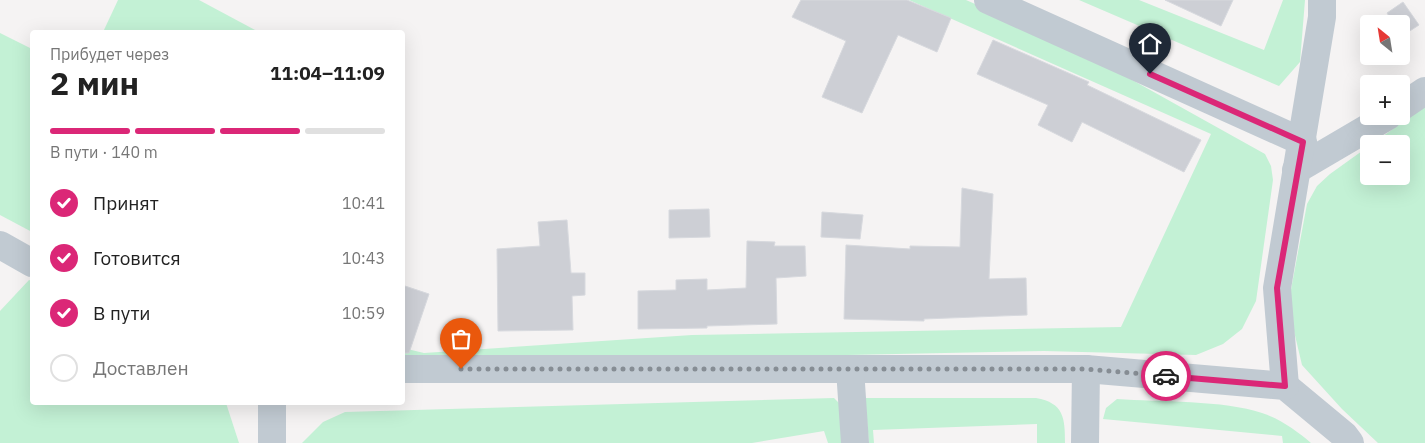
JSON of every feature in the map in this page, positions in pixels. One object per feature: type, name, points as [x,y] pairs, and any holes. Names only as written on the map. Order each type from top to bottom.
[{"type":"street","points":[[988,0],[1303,142]]},
{"type":"street","points":[[1285,386],[1277,288],[1296,170],[1303,142],[1322,16],[1322,0]]},
{"type":"street","points":[[1410,101],[1425,91]]},
{"type":"street","points":[[1296,170],[1373,125]]},
{"type":"street","points":[[0,245],[30,262]]},
{"type":"street","points":[[405,369],[1086,369],[1285,386],[1344,435],[1350,443]]},
{"type":"street","points":[[850,369],[855,443]]},
{"type":"street","points":[[1085,443],[1086,369]]},
{"type":"street","points":[[272,405],[272,443]]},
{"type":"green space","points":[[118,0],[199,0],[255,30],[104,30]]},
{"type":"green space","points":[[909,0],[966,0],[1073,47],[1265,154],[1271,166],[1273,180],[1256,301],[1242,329],[1223,344],[1196,355],[1044,351],[450,363],[405,358],[405,348],[424,353],[692,335],[1121,327],[1211,134]]},
{"type":"green space","points":[[1079,0],[1139,0],[1264,50],[1283,0],[1305,0],[1300,62],[1279,86]]},
{"type":"green space","points":[[0,33],[30,48],[30,231],[0,215]]},
{"type":"green space","points":[[1425,106],[1425,443],[1378,443],[1342,409],[1302,365],[1289,300],[1307,204],[1317,186],[1360,152],[1360,185],[1410,185],[1410,135],[1385,135],[1398,125],[1410,125],[1410,117]]},
{"type":"green space","points":[[30,280],[30,405],[227,405],[239,443],[0,443],[0,311]]},
{"type":"green space","points":[[834,398],[840,404],[843,443],[828,443],[824,431],[752,443],[302,443],[323,422],[345,412]]},
{"type":"green space","points":[[865,398],[1036,398],[1045,400],[1061,413],[1065,443],[1037,443],[1037,424],[873,430],[874,443],[869,443]]},
{"type":"green space","points":[[1117,399],[1191,402],[1247,409],[1275,419],[1311,443],[1283,443],[1282,436],[1103,419],[1106,408]]},
{"type":"building","points":[[801,0],[907,0],[951,18],[937,52],[898,35],[862,113],[822,97],[846,41],[792,17]]},
{"type":"building","points":[[1165,0],[1233,0],[1221,26]]},
{"type":"building","points":[[1403,2],[1419,25],[1410,31],[1410,15],[1388,15],[1387,13]]},
{"type":"building","points":[[993,40],[1089,82],[1087,85],[1201,140],[1184,172],[1082,122],[1072,142],[1038,125],[1048,105],[977,74]]},
{"type":"building","points":[[962,188],[993,194],[989,279],[1026,278],[1027,315],[924,319],[924,321],[844,319],[846,245],[910,249],[910,246],[960,247]]},
{"type":"building","points":[[709,209],[710,237],[669,238],[669,210]]},
{"type":"building","points":[[822,212],[863,215],[860,239],[821,237]]},
{"type":"building","points":[[567,220],[571,273],[585,273],[585,295],[572,296],[573,330],[498,331],[497,249],[540,246],[538,222]]},
{"type":"building","points":[[747,241],[775,242],[774,246],[805,246],[806,276],[776,278],[777,324],[638,329],[638,291],[676,290],[676,280],[707,279],[707,290],[746,288]]},
{"type":"building","points":[[405,286],[429,294],[409,353],[405,353]]},
{"type":"way so far","points":[[461,369],[1086,369],[1166,376]]},
{"type":"route","points":[[1150,74],[1303,142],[1296,170],[1277,288],[1285,386],[1166,376]]}]
